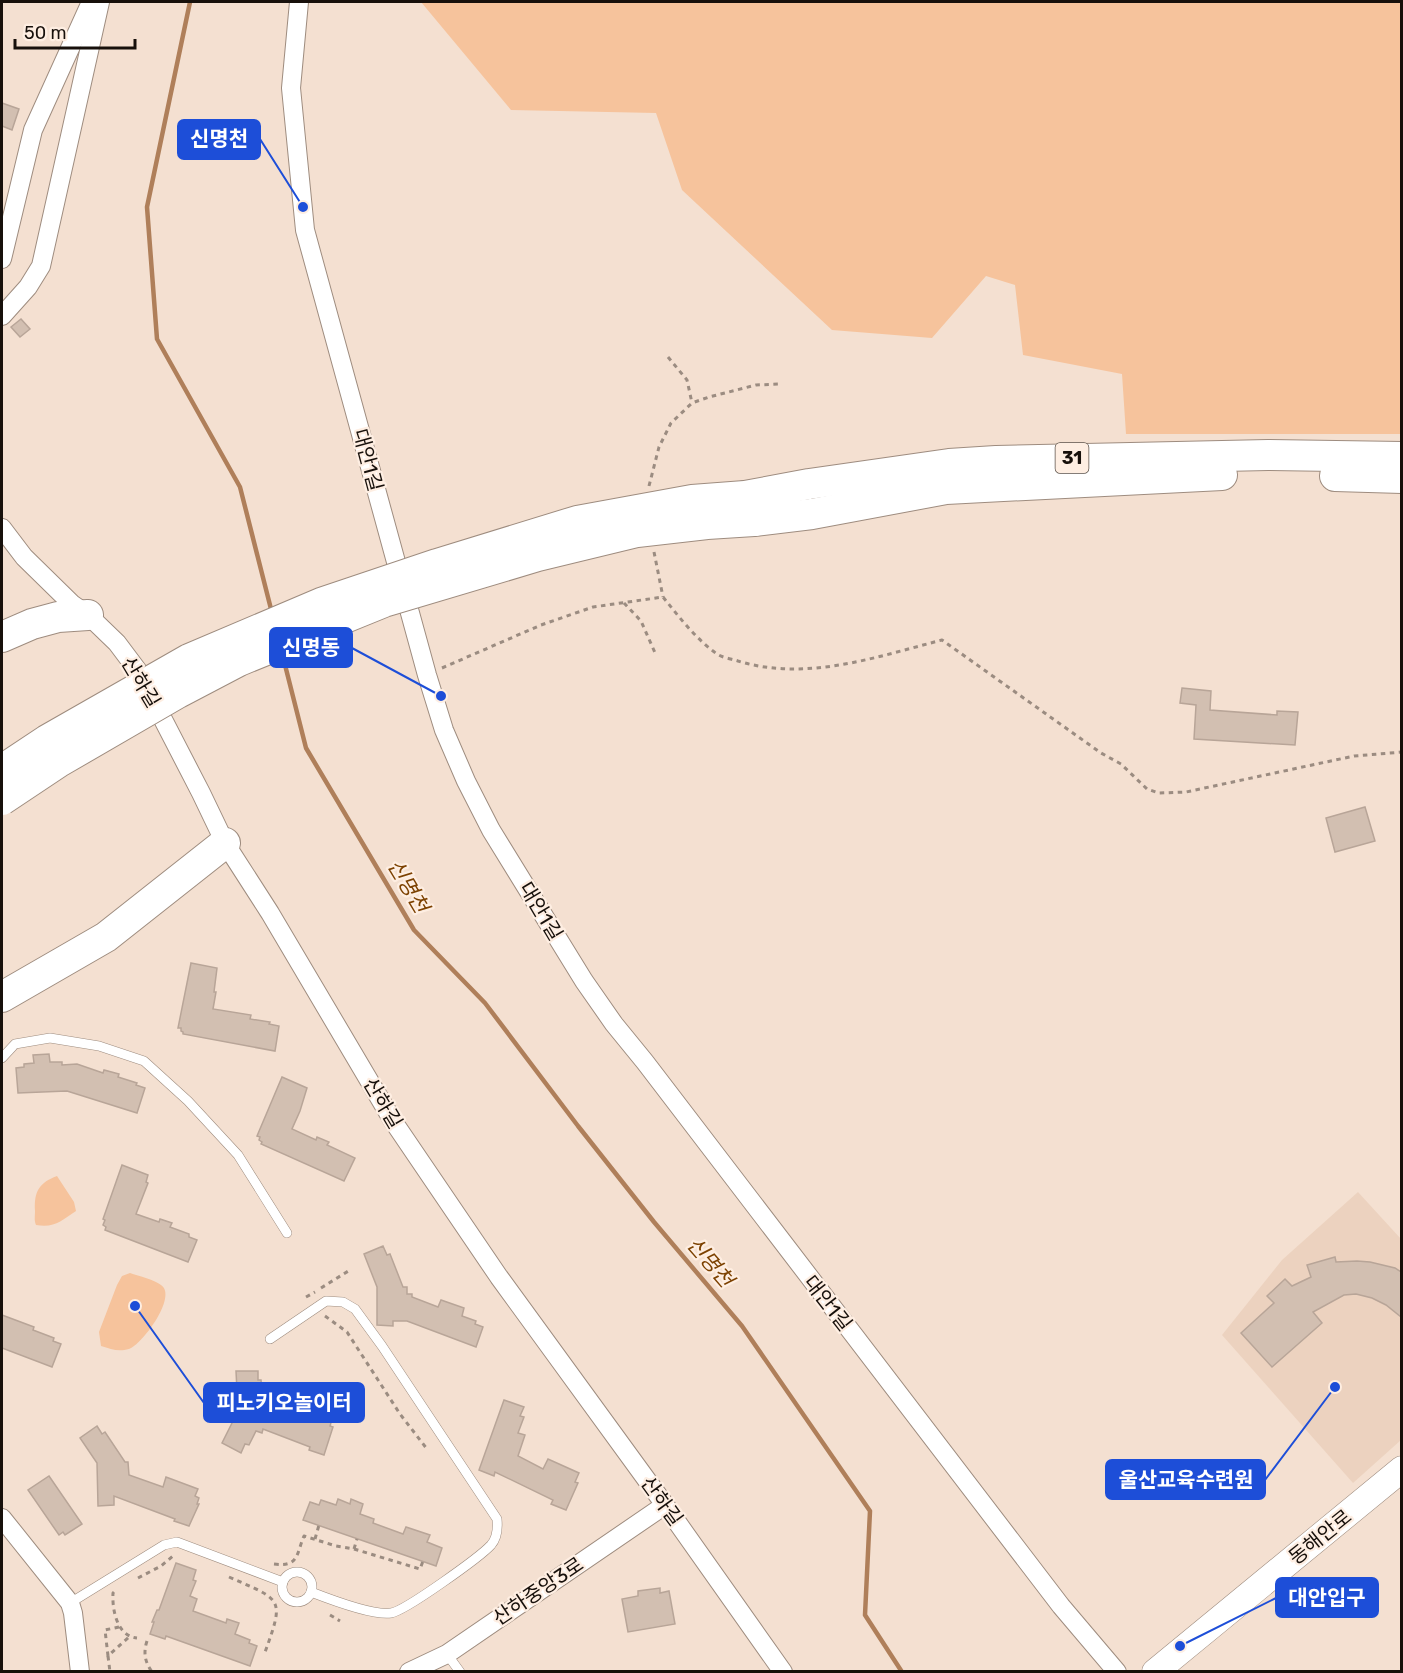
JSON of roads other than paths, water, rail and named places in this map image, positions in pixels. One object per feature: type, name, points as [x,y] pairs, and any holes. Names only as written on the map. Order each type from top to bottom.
[{"type":"highway","name":"31","points":[[749,509],[809,484],[949,464],[1268,455],[1401,457]]},
{"type":"highway","points":[[2,770],[47,740],[189,659],[321,603],[436,564],[577,521],[692,500],[749,509],[812,514],[946,489],[1254,474],[1401,478]]},
{"type":"highway","points":[[2,800],[59,762],[229,666],[384,603],[538,556],[637,532],[706,524],[749,509]]},
{"type":"highway","points":[[2,637],[32,624],[58,617],[88,615]]},
{"type":"highway","points":[[2,997],[106,937],[225,843]]},
{"type":"main road","name":"동해안로","points":[[1155,1671],[1401,1469]]},
{"type":"street","points":[[2,259],[33,130],[91,2]]},
{"type":"street","points":[[2,316],[28,288],[41,266],[100,2]]},
{"type":"street","name":"대안1길","points":[[299,2],[291,88],[305,230],[427,675],[444,730],[466,781],[491,830],[584,981],[614,1024],[1055,1597],[1117,1671]]},
{"type":"street","name":"산하길","points":[[2,528],[24,557],[72,604],[88,615],[117,643],[138,671],[225,843],[270,913],[393,1121],[499,1277],[783,1671]]},
{"type":"street","name":"산하중앙3로","points":[[409,1671],[447,1654],[664,1504]]},
{"type":"street","points":[[2,1518],[70,1603],[80,1671]]},
{"type":"lane","points":[[2,1058],[15,1044],[50,1038],[99,1046],[144,1061],[188,1101],[238,1155],[287,1233]]},
{"type":"lane","points":[[270,1339],[326,1301],[343,1302],[355,1310],[382,1346],[497,1519],[498,1531],[490,1546],[443,1582],[392,1613],[379,1613],[311,1592]]},
{"type":"lane","points":[[70,1603],[164,1545],[177,1542],[283,1582]]},
{"type":"lane","points":[[302,1573],[309,1579],[311,1592],[305,1600],[292,1601],[283,1591],[283,1582],[289,1575],[302,1573]]},
{"type":"lane","points":[[447,1654],[460,1671]]},
{"type":"waterway","name":"신명천","points":[[190,2],[147,207],[157,339],[240,487],[272,613]]},
{"type":"waterway","name":"신명천","points":[[282,653],[306,748],[414,930],[485,1003],[654,1222],[742,1326],[870,1511],[865,1615],[902,1672]]},
{"type":"place","name":"신명천","points":[[303,207]]},
{"type":"place","name":"신명동","points":[[441,696]]},
{"type":"place","name":"피노키오놀이터","points":[[135,1306]]},
{"type":"place","name":"울산교육수련원","points":[[1335,1387]]},
{"type":"place","name":"대안입구","points":[[1180,1646]]}]
